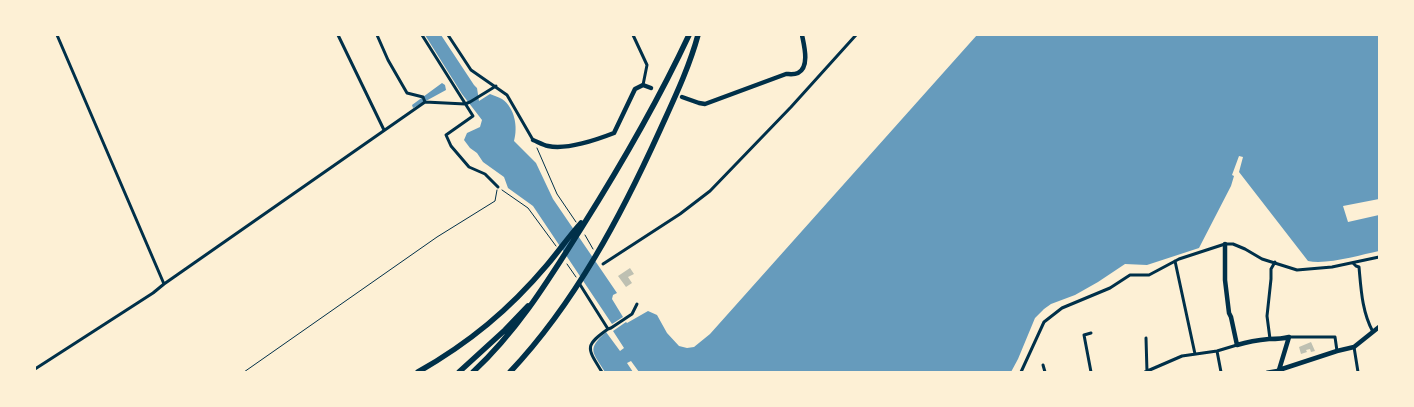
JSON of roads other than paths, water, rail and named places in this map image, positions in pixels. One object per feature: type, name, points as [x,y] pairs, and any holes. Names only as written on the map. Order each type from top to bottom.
[{"type":"highway","points":[[473,372],[505,340],[541,292],[643,125],[690,35]]},
{"type":"highway","points":[[510,372],[541,337],[572,294],[627,200],[692,58],[698,35]]},
{"type":"highway","points":[[418,372],[453,351],[515,300],[547,265],[592,210]]},
{"type":"highway","points":[[459,372],[505,330],[541,292]]},
{"type":"main road","points":[[682,97],[705,104],[786,74],[800,72],[804,66],[805,52],[802,35]]},
{"type":"main road","points":[[534,140],[547,146],[560,148],[614,133],[636,89],[643,85],[651,88]]},
{"type":"main road","points":[[1225,244],[1225,280],[1228,313],[1231,317],[1237,345],[1289,337]]},
{"type":"main road","points":[[1289,337],[1278,370],[1286,370],[1337,350],[1354,347],[1379,327]]},
{"type":"street","points":[[57,35],[164,284]]},
{"type":"street","points":[[338,35],[384,130]]},
{"type":"street","points":[[377,35],[388,60],[407,93],[423,97],[425,102]]},
{"type":"street","points":[[422,35],[473,116],[446,135],[451,146],[470,167],[485,174],[498,187]]},
{"type":"street","points":[[448,35],[471,70],[507,95],[534,140]]},
{"type":"street","points":[[633,35],[647,65],[643,85]]},
{"type":"street","points":[[603,264],[680,214],[710,191],[791,107],[856,35]]},
{"type":"street","points":[[35,369],[145,299],[425,102],[465,104],[494,87]]},
{"type":"street","points":[[1022,372],[1044,322],[1062,308],[1110,288],[1130,275],[1149,275],[1175,261],[1225,244],[1234,244],[1262,259],[1297,270],[1332,267],[1379,257]]},
{"type":"street","points":[[1175,261],[1195,354]]},
{"type":"street","points":[[1270,339],[1267,316],[1271,269],[1275,262]]},
{"type":"street","points":[[1353,263],[1359,267],[1363,304],[1367,322],[1372,332]]},
{"type":"street","points":[[578,280],[609,328]]},
{"type":"street","points":[[602,372],[591,354],[591,342],[594,338],[632,314],[637,304]]},
{"type":"street","points":[[1091,334],[1084,335],[1091,372]]},
{"type":"street","points":[[1289,337],[1335,338],[1337,350]]},
{"type":"street","points":[[1146,338],[1146,372],[1182,356],[1217,351],[1237,345]]},
{"type":"street","points":[[1354,347],[1358,372]]},
{"type":"street","points":[[1217,351],[1222,372]]},
{"type":"street","points":[[1043,365],[1044,372]]},
{"type":"street","points":[[1267,372],[1278,370]]},
{"type":"water","points":[[425,35],[441,35],[477,88],[479,101],[490,94],[502,99],[510,107],[516,130],[514,141],[536,163],[553,199],[617,293],[613,295],[612,299],[623,317],[612,324],[533,206],[508,188],[504,177],[483,162],[464,140],[467,133],[480,127],[482,120],[462,94]]},
{"type":"water","points":[[977,35],[1379,35],[1379,199],[1343,206],[1348,222],[1379,215],[1379,251],[1334,261],[1308,261],[1239,172],[1243,157],[1239,156],[1232,175],[1234,176],[1231,186],[1199,248],[1147,265],[1125,264],[1075,295],[1051,304],[1035,318],[1011,372],[639,372],[631,361],[627,363],[633,372],[605,372],[595,355],[594,347],[596,343],[606,332],[620,351],[624,348],[613,331],[648,311],[657,315],[667,333],[679,346],[694,347],[710,334]]},
{"type":"water","points":[[442,83],[445,85],[446,90],[413,108],[412,105]]}]
